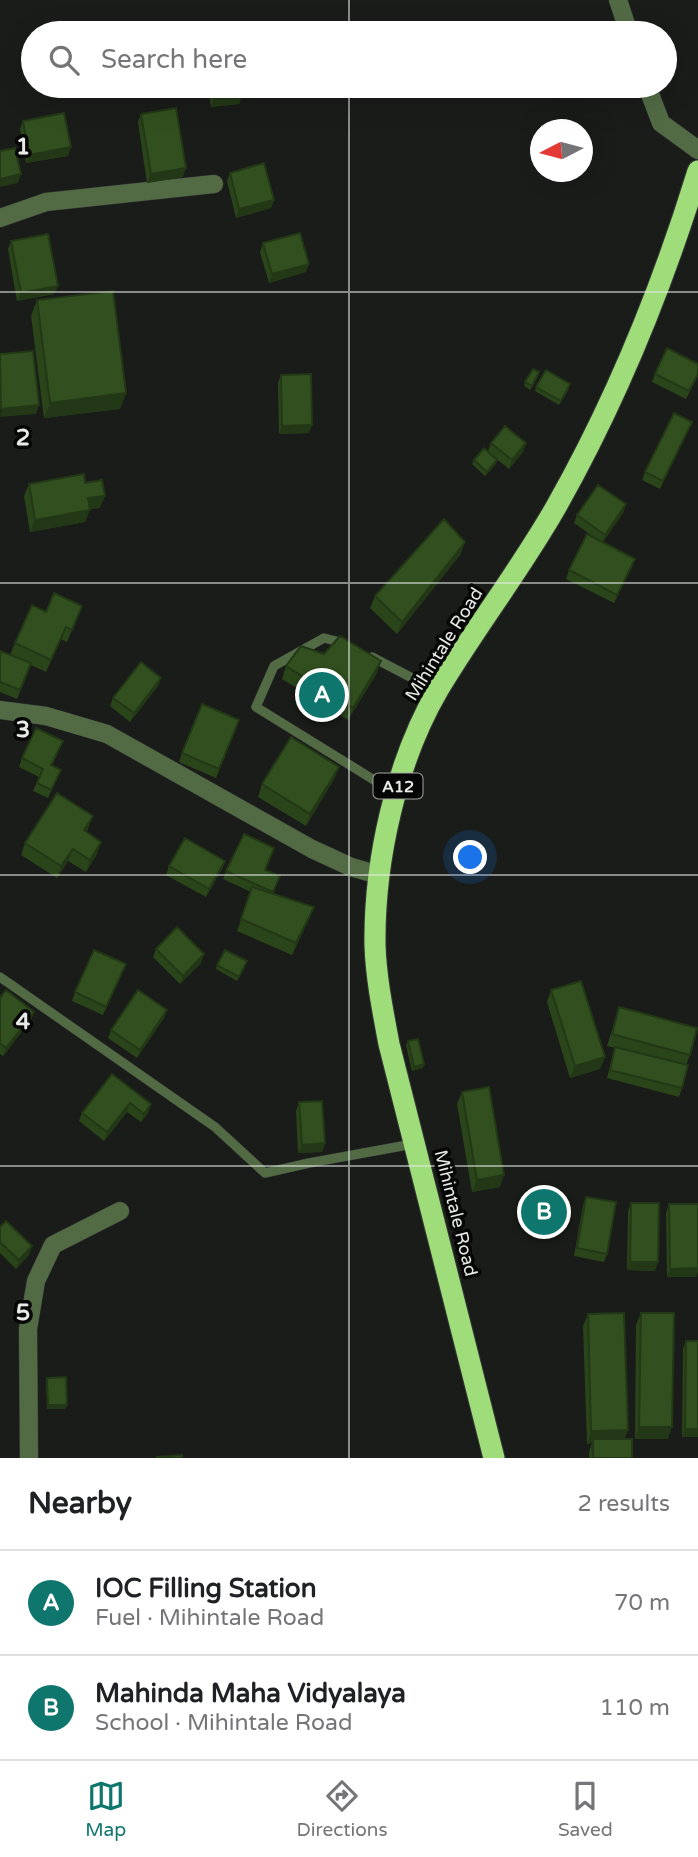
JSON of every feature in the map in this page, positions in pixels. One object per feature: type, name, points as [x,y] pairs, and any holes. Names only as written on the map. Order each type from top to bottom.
[{"type":"highway","name":"Mihintale Road","points":[[494,1458],[389,1044],[375,947],[379,875],[395,793],[413,741],[438,691],[516,573],[593,439],[650,309],[698,171]]},
{"type":"street","points":[[618,0],[625,21]]},
{"type":"street","points":[[652,98],[661,123],[698,150]]},
{"type":"street","points":[[0,218],[46,202],[214,184]]},
{"type":"street","points":[[0,710],[46,716],[107,734],[312,849],[351,867],[379,875]]},
{"type":"street","points":[[29,1458],[28,1329],[36,1281],[53,1245],[120,1211]]},
{"type":"lane","points":[[354,648],[324,638],[274,666],[256,707],[395,793]]},
{"type":"lane","points":[[366,654],[438,691]]},
{"type":"lane","points":[[0,977],[215,1127],[265,1173],[415,1143]]},
{"type":"building","points":[[176,108],[186,168],[151,174],[141,114]]},
{"type":"building","points":[[64,113],[71,147],[29,155],[23,121]]},
{"type":"building","points":[[15,148],[21,174],[0,179],[0,151]]},
{"type":"building","points":[[264,163],[274,200],[239,209],[230,173]]},
{"type":"building","points":[[300,233],[309,264],[272,274],[263,243]]},
{"type":"building","points":[[48,234],[58,286],[21,293],[11,241]]},
{"type":"building","points":[[113,291],[126,393],[50,403],[37,300]]},
{"type":"building","points":[[667,348],[698,364],[698,374],[689,391],[655,374]]},
{"type":"building","points":[[33,351],[39,405],[1,409],[0,354]]},
{"type":"building","points":[[533,369],[539,372],[532,386],[525,382]]},
{"type":"building","points":[[546,370],[570,384],[561,401],[536,387]]},
{"type":"building","points":[[311,374],[312,425],[282,426],[281,375]]},
{"type":"building","points":[[674,413],[692,422],[663,481],[645,472]]},
{"type":"building","points":[[505,426],[526,443],[512,460],[491,443]]},
{"type":"building","points":[[484,448],[497,460],[487,472],[474,460]]},
{"type":"building","points":[[84,474],[85,483],[102,480],[105,496],[88,498],[90,510],[35,520],[29,484]]},
{"type":"building","points":[[598,485],[626,504],[605,535],[577,515]]},
{"type":"building","points":[[444,519],[465,542],[402,622],[375,596]]},
{"type":"building","points":[[587,534],[635,559],[617,595],[569,570]]},
{"type":"building","points":[[54,593],[82,606],[72,630],[66,627],[51,660],[15,643],[32,605],[46,612]]},
{"type":"building","points":[[340,636],[381,661],[353,708],[286,666],[301,646],[324,654]]},
{"type":"building","points":[[0,651],[31,663],[20,690],[0,682]]},
{"type":"building","points":[[141,662],[161,678],[134,713],[113,698]]},
{"type":"building","points":[[202,704],[239,720],[219,769],[182,753]]},
{"type":"building","points":[[36,728],[63,741],[51,765],[61,770],[51,790],[37,783],[43,769],[22,758]]},
{"type":"building","points":[[291,737],[339,767],[310,814],[262,784]]},
{"type":"building","points":[[57,793],[93,816],[84,830],[101,842],[90,860],[73,849],[61,866],[25,843]]},
{"type":"building","points":[[244,834],[274,848],[265,870],[280,876],[273,892],[226,871]]},
{"type":"building","points":[[185,838],[225,861],[209,889],[169,866]]},
{"type":"building","points":[[252,887],[314,907],[296,943],[241,919]]},
{"type":"building","points":[[177,927],[204,954],[183,976],[156,949]]},
{"type":"building","points":[[94,950],[126,964],[106,1007],[75,992]]},
{"type":"building","points":[[225,950],[247,961],[239,977],[217,965]]},
{"type":"building","points":[[581,981],[605,1057],[575,1066],[551,990]]},
{"type":"building","points":[[6,990],[34,1012],[6,1048],[0,1043],[0,998]]},
{"type":"building","points":[[138,990],[167,1010],[140,1050],[111,1030]]},
{"type":"building","points":[[619,1007],[697,1028],[690,1055],[612,1034]]},
{"type":"building","points":[[418,1039],[424,1064],[414,1067],[408,1041]]},
{"type":"building","points":[[615,1047],[688,1065],[682,1088],[610,1070]]},
{"type":"building","points":[[112,1074],[151,1104],[144,1114],[130,1103],[107,1132],[82,1113]]},
{"type":"building","points":[[489,1087],[504,1175],[477,1180],[462,1092]]},
{"type":"building","points":[[322,1101],[325,1143],[302,1145],[299,1102]]},
{"type":"building","points":[[586,1197],[616,1202],[607,1254],[577,1248]]},
{"type":"building","points":[[631,1203],[659,1203],[658,1262],[630,1262]]},
{"type":"building","points":[[669,1204],[698,1204],[698,1268],[670,1269]]},
{"type":"building","points":[[6,1221],[32,1246],[19,1260],[0,1242],[0,1227]]},
{"type":"building","points":[[624,1313],[628,1430],[591,1431],[588,1314]]},
{"type":"building","points":[[641,1313],[674,1313],[672,1427],[639,1427]]},
{"type":"building","points":[[686,1341],[698,1341],[698,1429],[685,1429]]},
{"type":"building","points":[[66,1377],[67,1405],[48,1405],[47,1378]]},
{"type":"building","points":[[593,1439],[632,1439],[632,1458],[593,1458]]},
{"type":"building","points":[[182,1455],[182,1458],[157,1458],[157,1457]]},
{"type":"place","name":"IOC Filling Station","points":[[322,695]]},
{"type":"place","name":"Mahinda Maha Vidyalaya","points":[[544,1212]]}]
